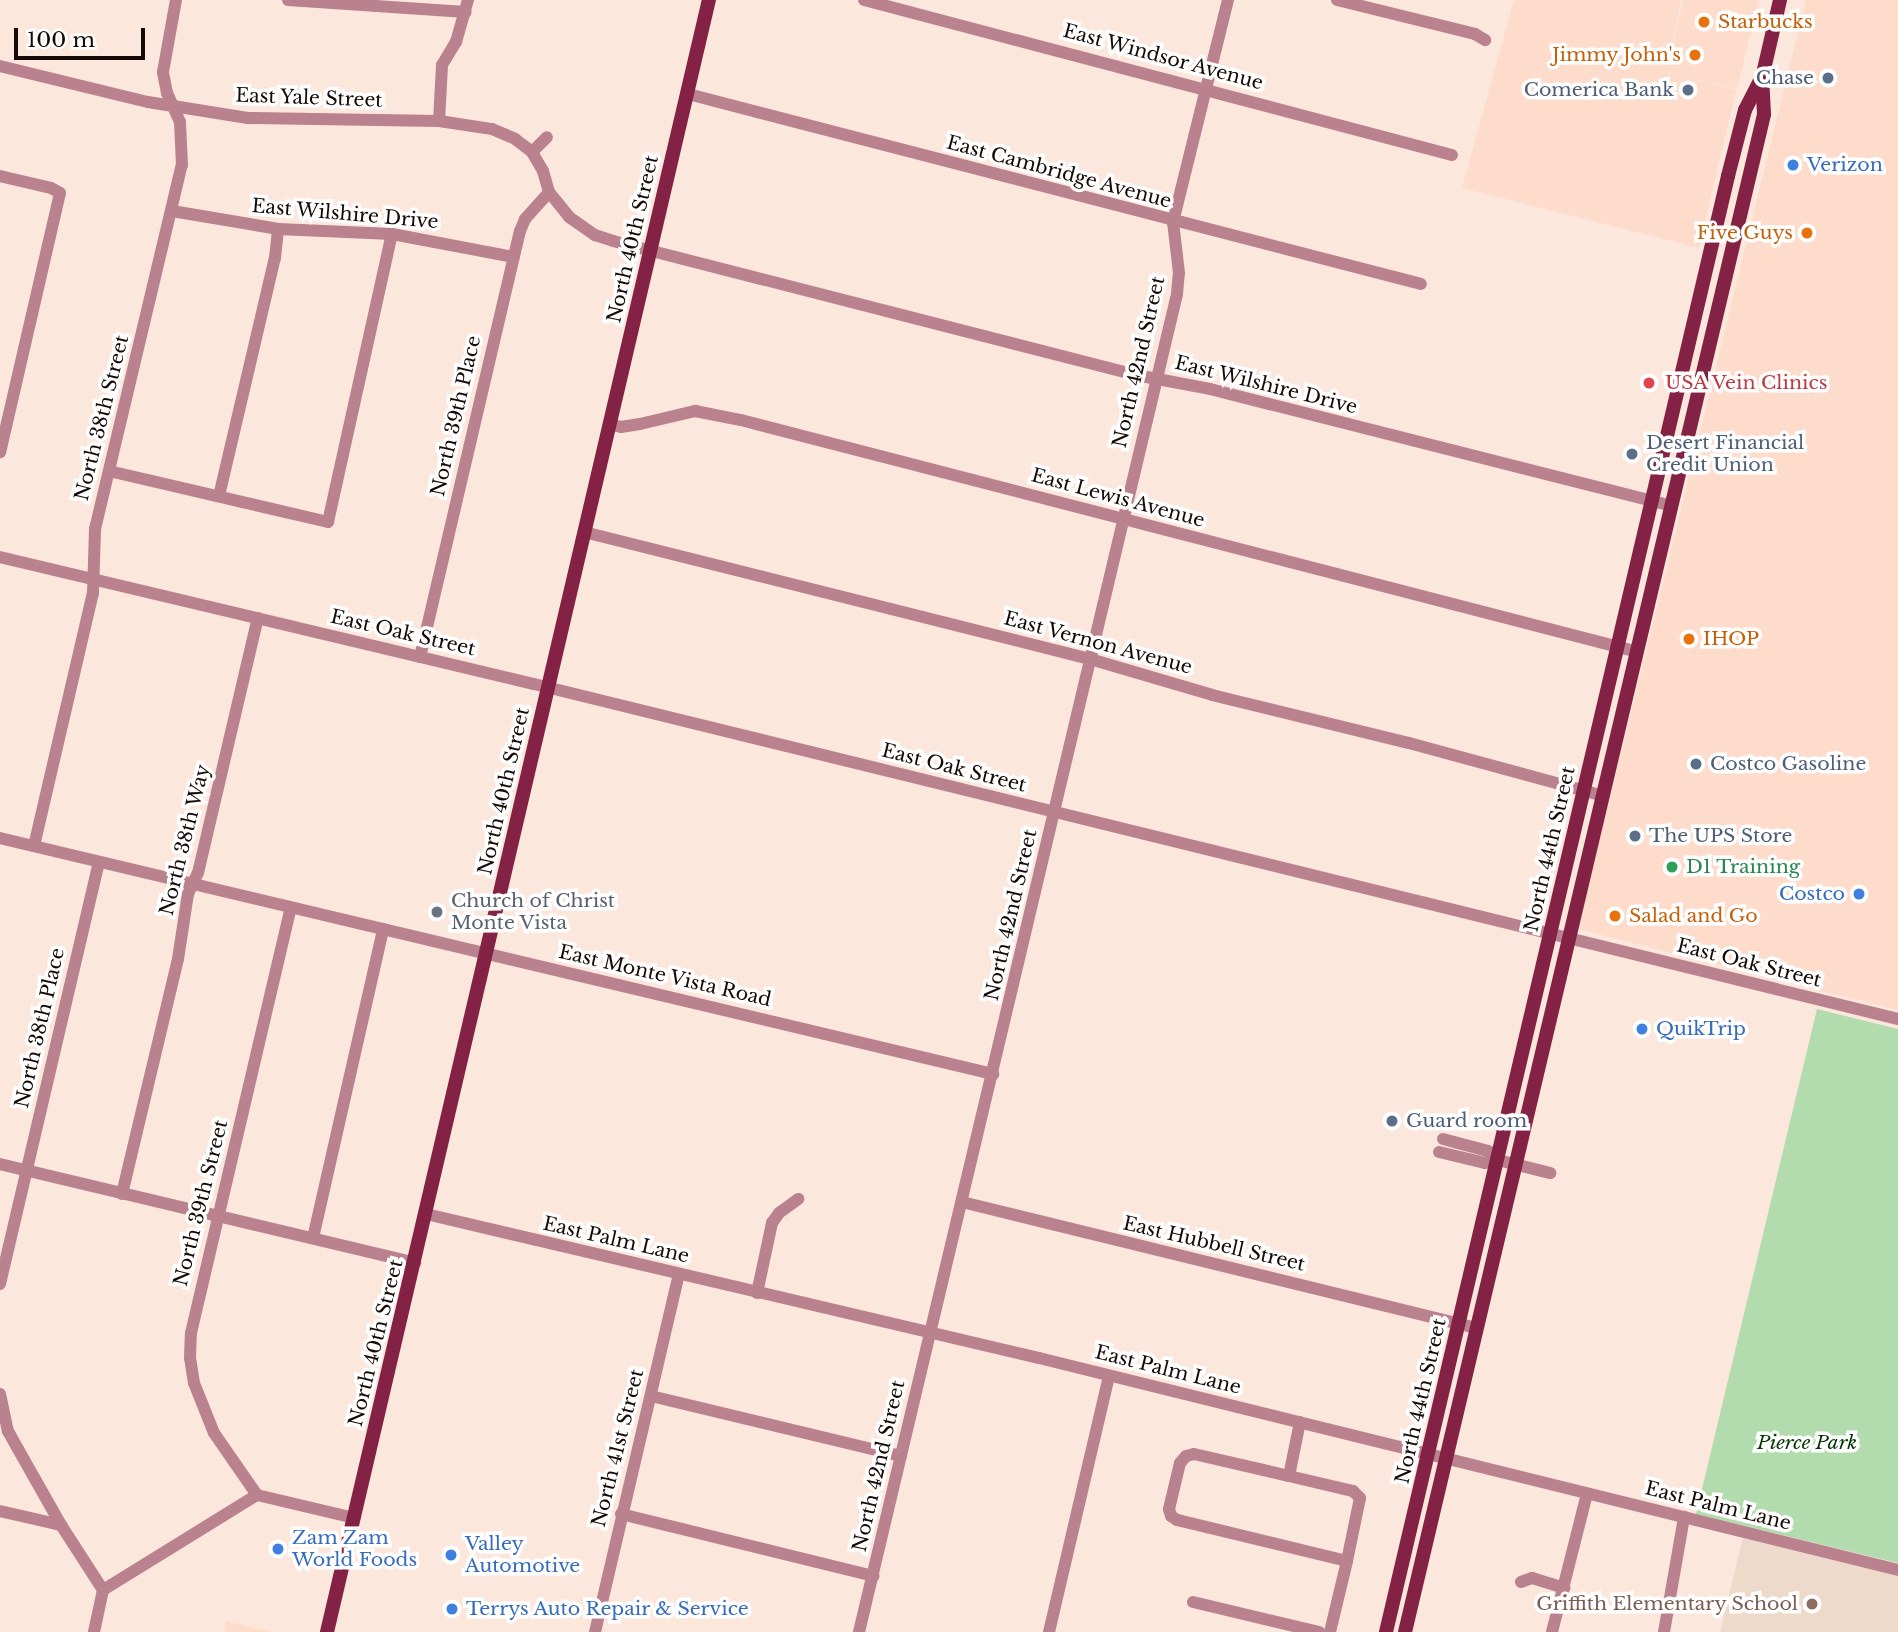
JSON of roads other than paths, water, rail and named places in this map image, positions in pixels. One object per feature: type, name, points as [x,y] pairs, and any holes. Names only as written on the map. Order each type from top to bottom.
[{"type":"main road","name":"North 40th Street","points":[[327,1632],[709,0]]},
{"type":"main road","name":"North 44th Street","points":[[1405,1632],[1476,1328],[1550,935],[1616,647],[1745,110],[1762,78],[1780,0]]},
{"type":"main road","name":"North 44th Street","points":[[1386,1632],[1458,1323],[1507,1162],[1569,939],[1634,652],[1764,114],[1762,78]]},
{"type":"street","name":"North 38th Street","points":[[34,846],[94,580],[92,556],[95,529],[172,211],[183,152],[180,122],[171,105],[163,72],[176,0]]},
{"type":"street","points":[[288,0],[467,6],[457,42],[442,65],[439,121]]},
{"type":"street","name":"East Windsor Avenue","points":[[864,0],[1452,155]]},
{"type":"street","name":"North 42nd Street","points":[[859,1632],[1157,379],[1179,273],[1174,222],[1204,88],[1228,0]]},
{"type":"street","points":[[1337,0],[1475,34],[1485,40]]},
{"type":"street","name":"East Yale Street","points":[[0,66],[171,105],[248,118],[439,121],[492,129],[515,139],[532,152]]},
{"type":"street","name":"East Cambridge Avenue","points":[[688,94],[1421,284]]},
{"type":"street","points":[[547,137],[532,152],[543,171],[549,192],[569,217],[585,230],[650,251]]},
{"type":"street","points":[[0,176],[51,188],[60,193],[0,452]]},
{"type":"street","name":"North 39th Place","points":[[420,657],[514,257],[525,219],[549,192]]},
{"type":"street","name":"East Wilshire Drive","points":[[172,211],[278,229],[392,234],[514,257]]},
{"type":"street","points":[[219,496],[275,258],[278,229]]},
{"type":"street","points":[[109,471],[328,522],[392,234]]},
{"type":"street","name":"East Wilshire Drive","points":[[650,251],[1669,505]]},
{"type":"street","name":"East Lewis Avenue","points":[[609,424],[621,427],[640,425],[695,411],[1123,518],[1250,554],[1634,652]]},
{"type":"street","points":[[1671,414],[1690,419]]},
{"type":"street","name":"East Vernon Avenue","points":[[584,532],[1090,659],[1212,695],[1584,788],[1601,795]]},
{"type":"street","name":"East Oak Street","points":[[0,557],[548,688],[1898,1019]]},
{"type":"street","name":"North 38th Way","points":[[122,1194],[178,959],[184,910],[198,873],[258,618]]},
{"type":"street","name":"East Monte Vista Road","points":[[0,838],[993,1074]]},
{"type":"street","name":"North 38th Place","points":[[0,1284],[99,862]]},
{"type":"street","name":"North 39th Street","points":[[257,1495],[214,1433],[194,1383],[190,1357],[196,1306],[291,908]]},
{"type":"street","points":[[313,1238],[372,989],[383,929]]},
{"type":"street","points":[[1441,1146],[1485,1163],[1507,1162],[1550,1173]]},
{"type":"street","points":[[0,1164],[415,1263]]},
{"type":"street","points":[[757,1293],[772,1223],[779,1213],[798,1199]]},
{"type":"street","name":"East Hubbell Street","points":[[962,1202],[1476,1328]]},
{"type":"street","name":"East Palm Lane","points":[[426,1214],[1300,1422],[1898,1570]]},
{"type":"street","name":"North 41st Street","points":[[595,1632],[679,1274]]},
{"type":"street","points":[[1049,1632],[1109,1376]]},
{"type":"street","points":[[0,1394],[8,1432],[61,1525],[103,1590],[94,1632]]},
{"type":"street","points":[[650,1396],[901,1456]]},
{"type":"street","points":[[1289,1476],[1300,1422]]},
{"type":"street","points":[[1330,1632],[1347,1561],[1360,1498],[1353,1491],[1194,1454],[1186,1456],[1180,1463],[1169,1509],[1171,1516],[1177,1520],[1347,1561]]},
{"type":"street","points":[[1552,1632],[1587,1494]]},
{"type":"street","points":[[103,1590],[257,1495],[354,1518]]},
{"type":"street","points":[[0,1511],[61,1525]]},
{"type":"street","points":[[621,1514],[873,1576]]},
{"type":"street","points":[[1664,1632],[1684,1517]]},
{"type":"street","points":[[1521,1582],[1532,1578],[1564,1588]]},
{"type":"street","points":[[1194,1602],[1319,1632]]},
{"type":"place","name":"Starbucks","points":[[1704,22]]},
{"type":"place","name":"Jimmy John's","points":[[1695,55]]},
{"type":"place","name":"Chase","points":[[1828,78]]},
{"type":"place","name":"Comerica Bank","points":[[1688,90]]},
{"type":"place","name":"Verizon","points":[[1793,165]]},
{"type":"place","name":"Five Guys","points":[[1807,233]]},
{"type":"place","name":"USA Vein Clinics","points":[[1649,383]]},
{"type":"place","name":"Desert Financial Credit Union","points":[[1632,454]]},
{"type":"place","name":"IHOP","points":[[1689,639]]},
{"type":"place","name":"Costco Gasoline","points":[[1696,764]]},
{"type":"place","name":"The UPS Store","points":[[1635,836]]},
{"type":"place","name":"D1 Training","points":[[1672,867]]},
{"type":"place","name":"Costco","points":[[1859,894]]},
{"type":"place","name":"Church of Christ Monte Vista","points":[[437,912]]},
{"type":"place","name":"Salad and Go","points":[[1615,916]]},
{"type":"place","name":"QuikTrip","points":[[1642,1029]]},
{"type":"place","name":"Guard room","points":[[1392,1121]]},
{"type":"place","name":"Zam Zam World Foods","points":[[278,1549]]},
{"type":"place","name":"Valley Automotive","points":[[451,1555]]},
{"type":"place","name":"Griffith Elementary School","points":[[1812,1604]]},
{"type":"place","name":"Terrys Auto Repair & Service","points":[[452,1609]]},
{"type":"park label","name":"Pierce Park","points":[[1807,1443]]}]
